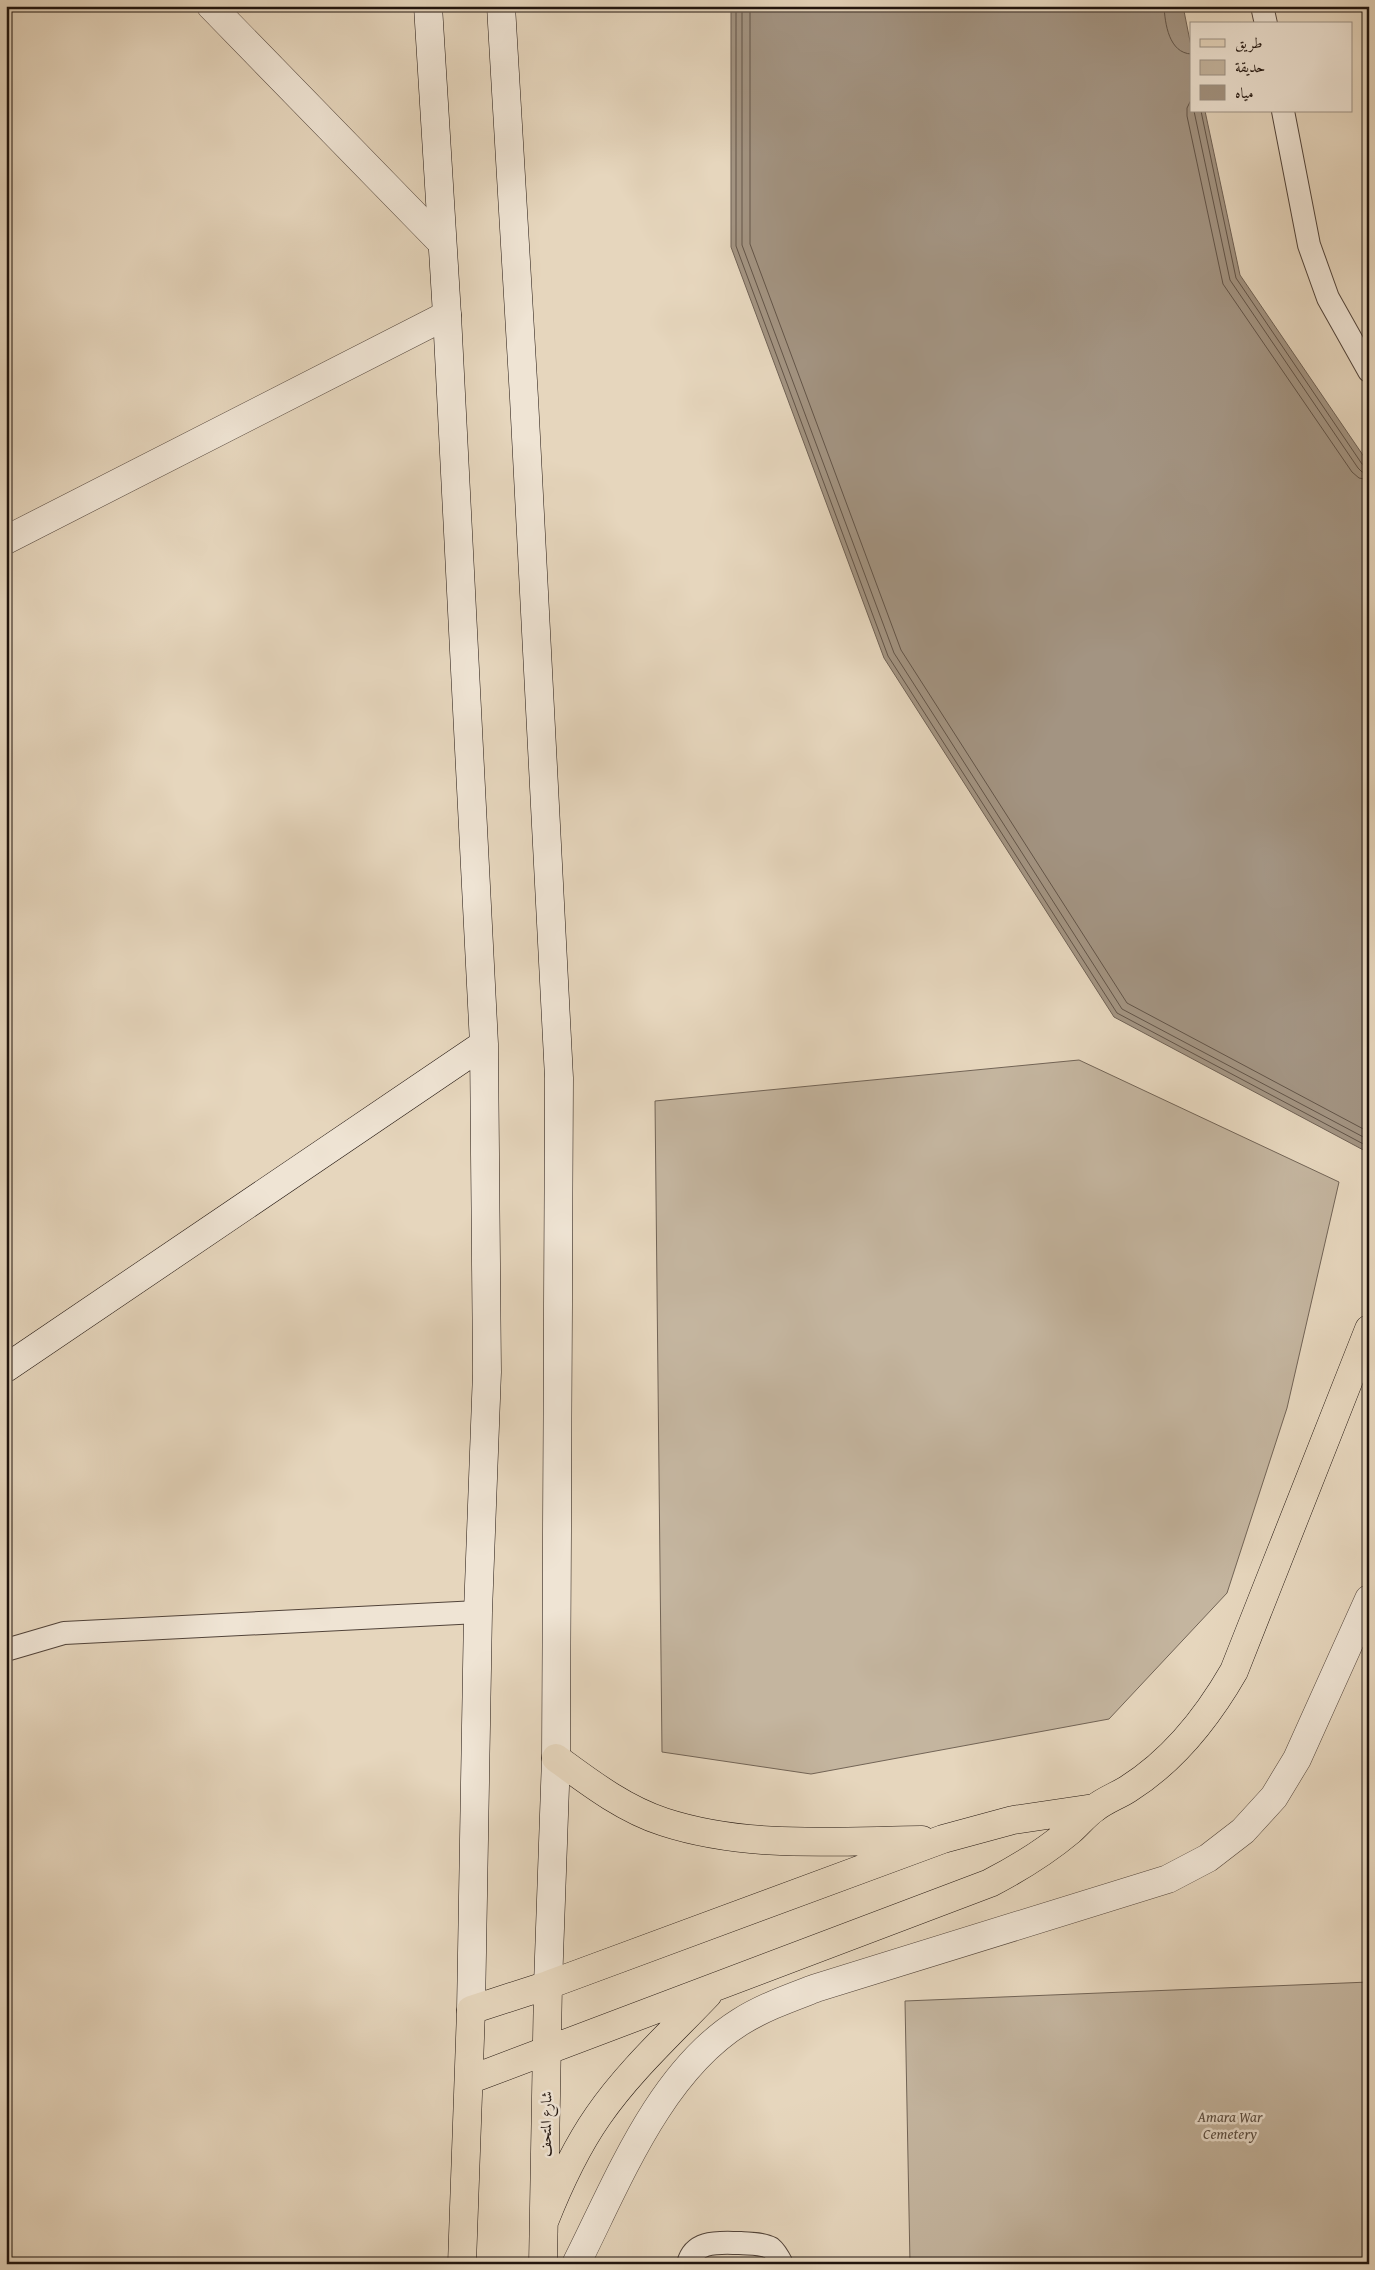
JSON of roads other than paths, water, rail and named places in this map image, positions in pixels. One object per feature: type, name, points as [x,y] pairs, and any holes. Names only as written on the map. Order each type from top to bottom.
[{"type":"main road","points":[[210,6],[442,243]]},
{"type":"main road","points":[[428,6],[447,315],[484,1044],[487,1372],[478,1612],[471,2010],[462,2264]]},
{"type":"main road","points":[[501,6],[524,388],[559,1078],[556,1758],[548,1985]]},
{"type":"main road","points":[[6,540],[447,315]]},
{"type":"main road","points":[[6,1368],[484,1044]]},
{"type":"main road","points":[[469,2080],[990,1883],[1019,1868],[1046,1850],[1094,1808],[1129,1788],[1154,1769],[1189,1737],[1214,1705],[1234,1671],[1369,1329]]},
{"type":"main road","points":[[576,2264],[634,2149],[678,2079],[706,2048],[740,2022],[776,2002],[816,1988],[1168,1879],[1208,1858],[1243,1831],[1274,1797],[1297,1759],[1369,1599]]},
{"type":"main road","points":[[556,1758],[607,1795],[663,1822],[724,1837],[787,1842],[943,1840]]},
{"type":"main road","points":[[471,2010],[548,1985],[943,1840],[1013,1820],[1094,1808]]},
{"type":"main road","name":"شارع المتحف","points":[[543,2264],[548,1985]]},
{"type":"main road","points":[[544,2222],[559,2185],[577,2149],[599,2115],[623,2083],[713,1988]]},
{"type":"lane","points":[[1262,6],[1266,22]]},
{"type":"lane","points":[[1283,112],[1309,245],[1328,298],[1369,371]]},
{"type":"lane","points":[[6,1650],[64,1633],[478,1612]]},
{"type":"lane","points":[[688,2264],[698,2249],[718,2242],[762,2244],[772,2249],[782,2264]]},
{"type":"water","points":[[731,6],[1183,6],[1190,41],[1190,112],[1205,112],[1240,275],[1369,464],[1369,1153],[1114,1017],[884,658],[731,247]]},
{"type":"park label","name":"Amara War Cemetery","points":[[1230,2126]]}]
